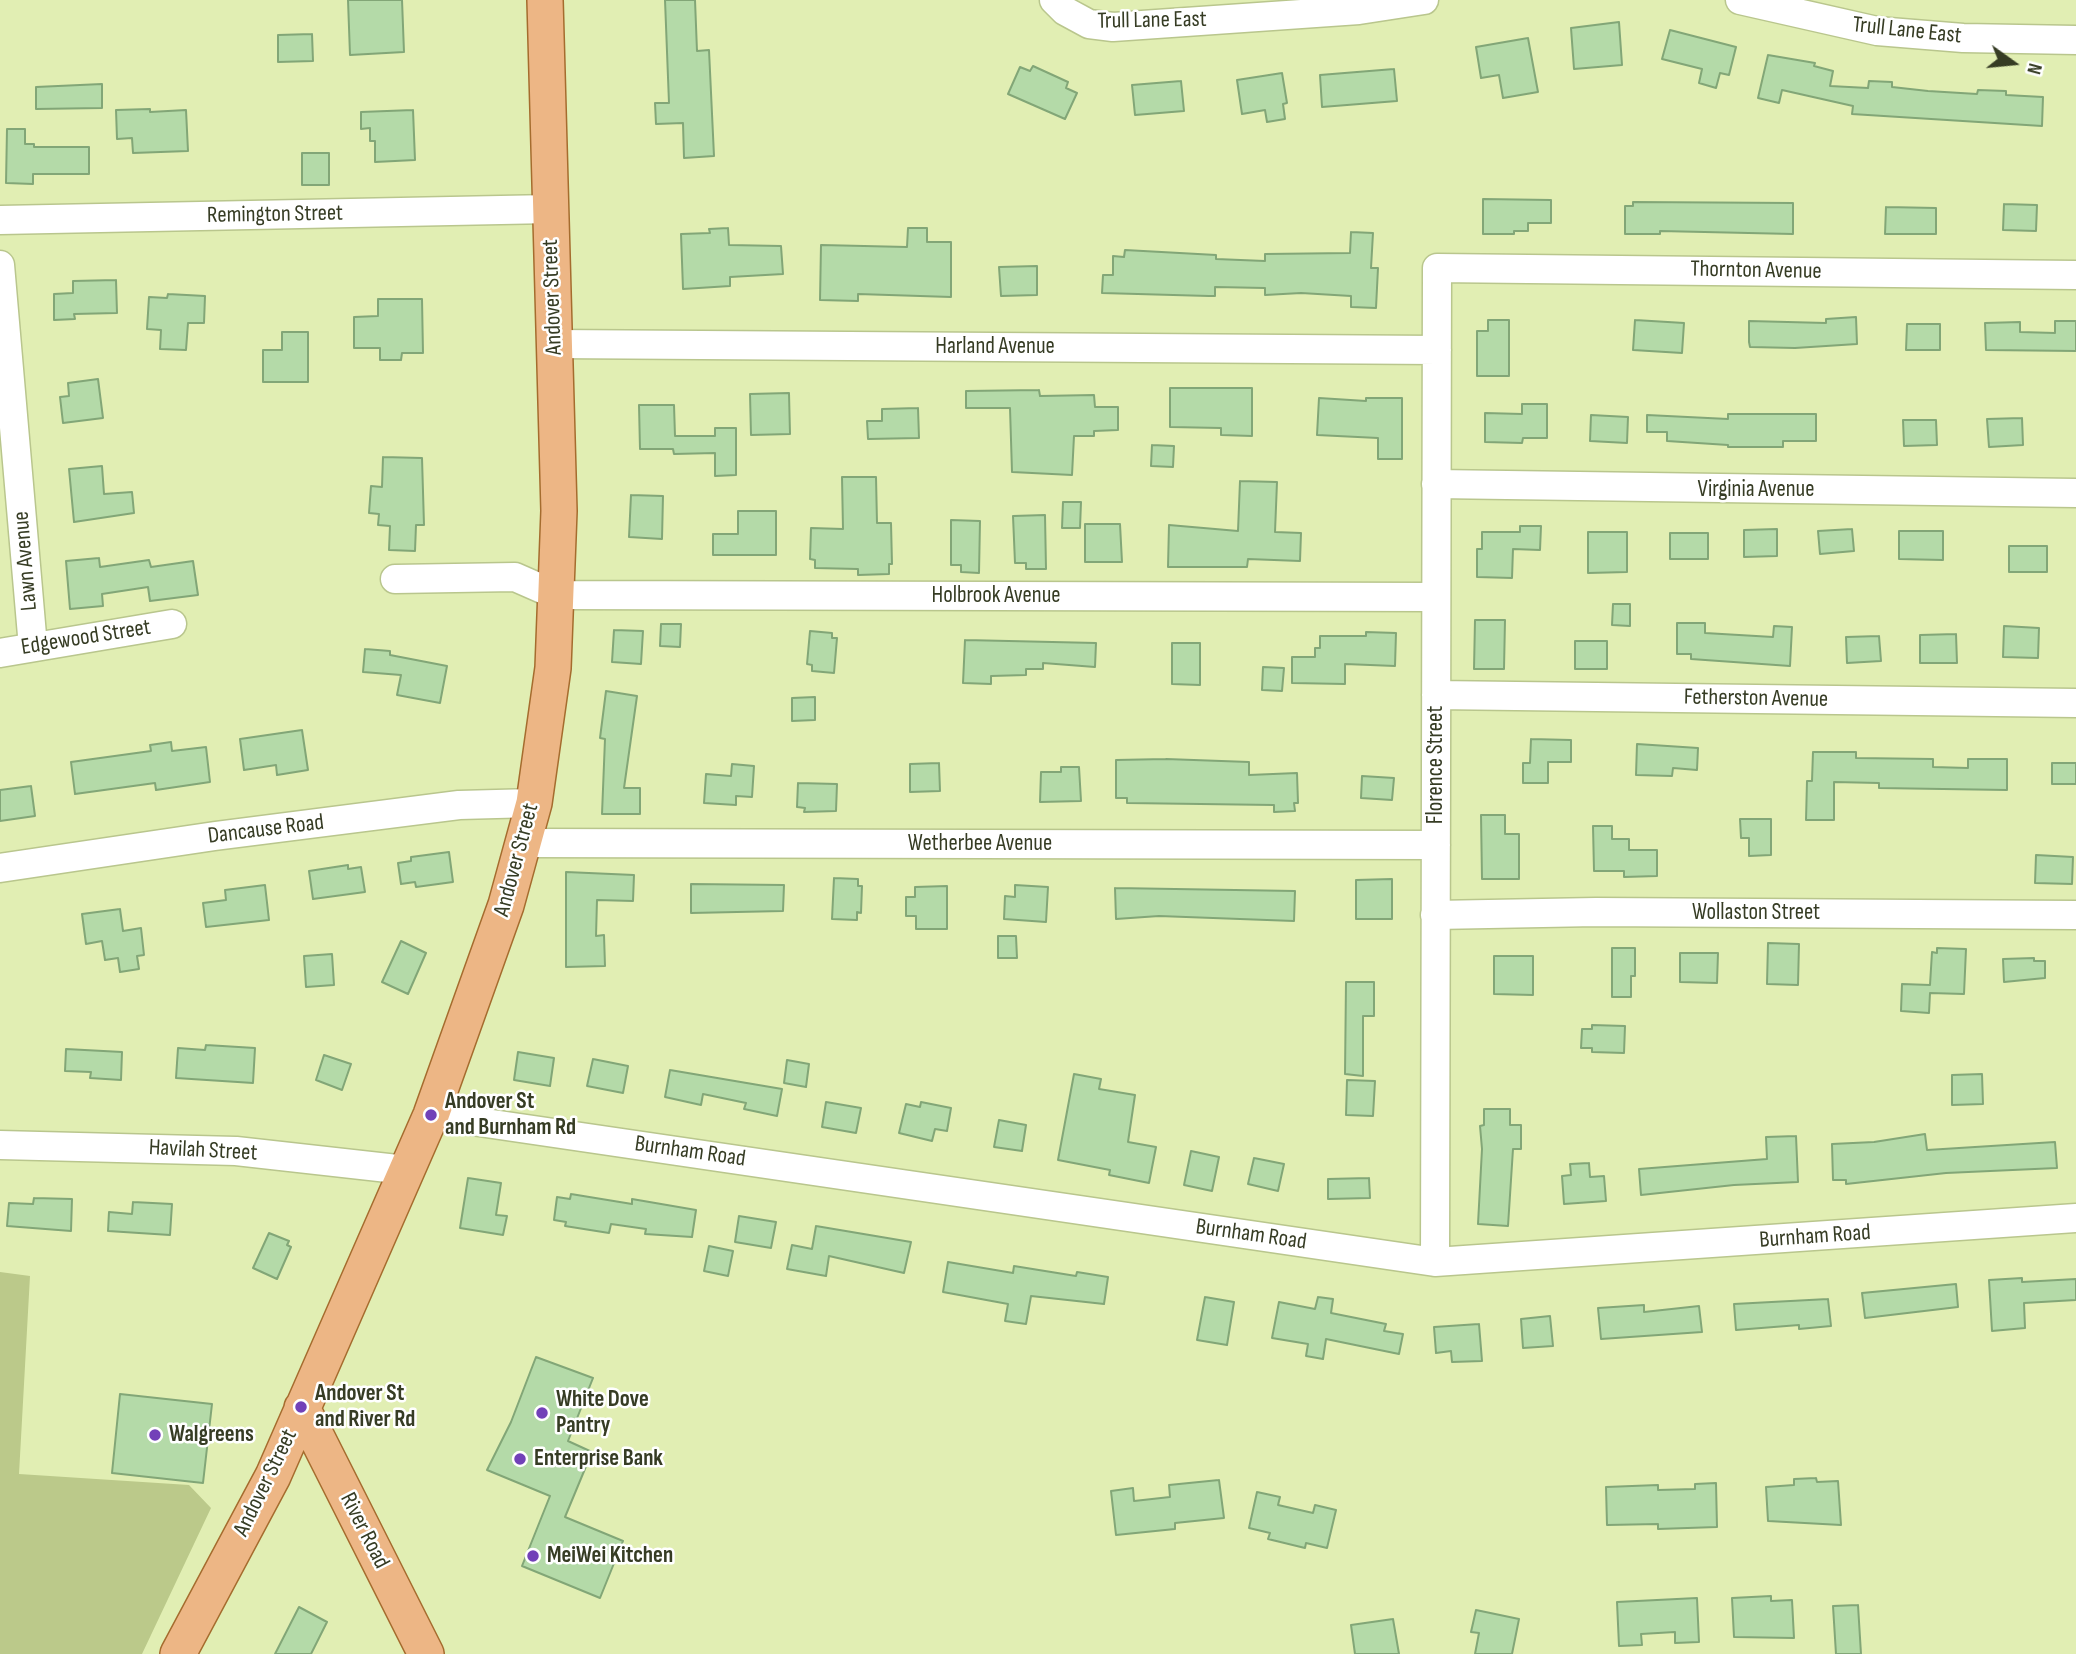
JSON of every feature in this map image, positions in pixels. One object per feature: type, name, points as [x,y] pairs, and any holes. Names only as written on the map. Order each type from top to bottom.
[{"type":"main road","name":"Andover Street","points":[[178,1654],[273,1476],[431,1115],[487,961],[534,803],[553,668],[559,511],[545,0]]},
{"type":"main road","name":"River Road","points":[[302,1408],[426,1654]]},
{"type":"street","name":"Trull Lane East","points":[[1054,0],[1078,19],[1113,27],[1359,10],[1424,0]]},
{"type":"street","name":"Trull Lane East","points":[[1740,0],[1888,32],[1963,38],[2076,40]]},
{"type":"street","name":"Remington Street","points":[[0,220],[551,209]]},
{"type":"street","name":"Lawn Avenue","points":[[0,265],[33,647]]},
{"type":"street","name":"Thornton Avenue","points":[[1437,268],[2076,275]]},
{"type":"street","name":"Florence Street","points":[[1435,1262],[1437,268]]},
{"type":"street","name":"Harland Avenue","points":[[554,344],[1437,350]]},
{"type":"street","name":"Virginia Avenue","points":[[1436,484],[2076,493]]},
{"type":"street","points":[[395,579],[515,577],[556,595]]},
{"type":"street","name":"Holbrook Avenue","points":[[556,595],[1436,597]]},
{"type":"street","name":"Edgewood Street","points":[[0,653],[172,624]]},
{"type":"street","name":"Fetherston Avenue","points":[[1436,695],[2076,702]]},
{"type":"street","name":"Dancause Road","points":[[0,868],[215,836],[432,808],[534,803]]},
{"type":"street","name":"Wetherbee Avenue","points":[[524,843],[1436,845]]},
{"type":"street","name":"Wollaston Street","points":[[1436,915],[1610,912],[2076,915]]},
{"type":"street","name":"Burnham Road","points":[[431,1115],[1435,1262],[2076,1218]]},
{"type":"street","name":"Havilah Street","points":[[0,1145],[236,1151],[406,1170]]},
{"type":"green space","points":[[0,1272],[30,1276],[19,1474],[189,1485],[211,1508],[142,1654],[0,1654]]},
{"type":"building","points":[[348,0],[402,0],[404,52],[350,55]]},
{"type":"building","points":[[665,0],[695,0],[697,51],[709,50],[714,156],[684,158],[683,123],[656,124],[655,103],[669,103]]},
{"type":"building","points":[[1619,22],[1622,65],[1574,69],[1571,28]]},
{"type":"building","points":[[1670,30],[1736,47],[1729,75],[1720,73],[1716,88],[1699,83],[1702,69],[1662,59]]},
{"type":"building","points":[[312,34],[313,61],[278,62],[278,35]]},
{"type":"building","points":[[1528,38],[1538,92],[1503,98],[1499,75],[1481,78],[1476,47]]},
{"type":"building","points":[[1768,55],[1815,63],[1814,66],[1833,71],[1830,86],[1868,88],[1869,81],[1892,82],[1892,87],[1928,91],[1977,94],[1978,90],[2006,91],[2006,95],[2043,97],[2042,126],[1852,114],[1853,106],[1782,90],[1779,103],[1758,98]]},
{"type":"building","points":[[1033,66],[1068,82],[1066,88],[1077,93],[1065,119],[1008,94],[1020,67],[1030,71]]},
{"type":"building","points":[[1394,69],[1397,101],[1322,107],[1320,75]]},
{"type":"building","points":[[1282,73],[1287,103],[1283,104],[1285,119],[1267,122],[1265,110],[1242,114],[1237,80]]},
{"type":"building","points":[[1181,81],[1184,111],[1135,115],[1132,85]]},
{"type":"building","points":[[102,84],[102,108],[36,109],[36,87]]},
{"type":"building","points":[[150,109],[150,112],[186,110],[188,151],[133,153],[132,138],[117,139],[116,110]]},
{"type":"building","points":[[413,110],[415,160],[375,162],[375,141],[370,141],[370,128],[361,129],[361,112]]},
{"type":"building","points":[[7,129],[25,129],[25,144],[34,144],[34,147],[89,147],[89,174],[33,174],[33,184],[6,183]]},
{"type":"building","points":[[302,153],[329,153],[329,185],[302,185]]},
{"type":"building","points":[[1483,199],[1551,200],[1551,223],[1528,223],[1528,231],[1514,231],[1514,234],[1483,234]]},
{"type":"building","points":[[1633,202],[1793,203],[1793,234],[1660,231],[1660,234],[1625,234],[1625,206],[1633,206]]},
{"type":"building","points":[[2004,204],[2037,205],[2036,231],[2003,230]]},
{"type":"building","points":[[1886,207],[1936,208],[1936,234],[1885,234]]},
{"type":"building","points":[[728,228],[729,245],[781,246],[783,274],[730,277],[730,286],[683,289],[681,234],[710,233],[709,229]]},
{"type":"building","points":[[908,228],[927,228],[927,242],[951,242],[951,297],[858,294],[858,301],[820,300],[821,245],[907,247]]},
{"type":"building","points":[[1351,232],[1373,233],[1371,268],[1378,268],[1376,308],[1351,307],[1351,296],[1301,293],[1265,295],[1265,288],[1215,287],[1215,296],[1102,293],[1103,275],[1113,275],[1113,256],[1124,257],[1125,250],[1216,255],[1216,259],[1265,261],[1265,254],[1350,253]]},
{"type":"building","points":[[1037,266],[1037,295],[1001,296],[999,267]]},
{"type":"building","points":[[116,280],[117,313],[74,314],[75,319],[54,320],[54,294],[73,293],[73,281]]},
{"type":"building","points":[[168,294],[205,296],[204,323],[188,323],[186,350],[160,349],[161,330],[147,329],[149,297],[167,298]]},
{"type":"building","points":[[378,299],[422,299],[423,353],[402,353],[401,360],[380,360],[380,348],[354,348],[354,317],[378,316]]},
{"type":"building","points":[[1856,317],[1857,344],[1795,348],[1750,347],[1749,321],[1826,323],[1826,319]]},
{"type":"building","points":[[1488,320],[1509,320],[1509,376],[1477,376],[1477,331],[1488,331]]},
{"type":"building","points":[[1635,320],[1684,323],[1682,353],[1633,350]]},
{"type":"building","points":[[2055,321],[2076,321],[2076,351],[1986,350],[1985,323],[2020,322],[2020,332],[2055,333]]},
{"type":"building","points":[[1907,324],[1940,324],[1940,350],[1906,350]]},
{"type":"building","points":[[282,332],[308,332],[308,382],[263,382],[263,350],[282,350]]},
{"type":"building","points":[[98,379],[103,418],[63,423],[60,397],[69,396],[68,383]]},
{"type":"building","points":[[1170,388],[1252,388],[1252,436],[1221,435],[1221,428],[1170,427]]},
{"type":"building","points":[[1039,390],[1040,396],[1094,395],[1095,407],[1118,407],[1118,430],[1094,431],[1094,436],[1074,436],[1072,475],[1012,472],[1010,408],[966,408],[966,391]]},
{"type":"building","points":[[789,393],[790,434],[751,435],[750,394]]},
{"type":"building","points":[[1319,398],[1366,401],[1366,398],[1402,398],[1402,459],[1378,459],[1378,438],[1317,435]]},
{"type":"building","points":[[1522,404],[1547,404],[1547,438],[1523,438],[1522,443],[1485,442],[1485,413],[1522,414]]},
{"type":"building","points":[[639,405],[674,405],[675,436],[715,436],[715,428],[736,428],[736,475],[715,476],[715,453],[674,454],[673,449],[640,449]]},
{"type":"building","points":[[918,408],[919,438],[868,439],[867,421],[882,421],[882,409]]},
{"type":"building","points":[[1728,414],[1816,414],[1816,441],[1783,441],[1783,447],[1728,447],[1667,441],[1667,432],[1647,432],[1647,415],[1728,419]]},
{"type":"building","points":[[1591,415],[1628,417],[1627,443],[1590,441]]},
{"type":"building","points":[[2022,418],[2023,445],[1989,447],[1987,419]]},
{"type":"building","points":[[1903,420],[1936,420],[1937,445],[1904,446]]},
{"type":"building","points":[[1152,445],[1174,446],[1173,467],[1151,466]]},
{"type":"building","points":[[383,457],[422,458],[424,525],[416,525],[415,551],[389,550],[390,526],[378,525],[379,514],[369,513],[371,486],[382,487]]},
{"type":"building","points":[[102,466],[104,494],[132,492],[134,513],[74,522],[69,469]]},
{"type":"building","points":[[842,477],[876,477],[877,523],[891,523],[892,564],[889,564],[889,574],[858,575],[858,569],[815,568],[815,560],[810,559],[811,528],[843,529]]},
{"type":"building","points":[[1240,481],[1277,482],[1275,532],[1301,533],[1300,561],[1248,559],[1247,567],[1168,567],[1169,525],[1238,531]]},
{"type":"building","points":[[631,495],[663,496],[662,539],[629,537]]},
{"type":"building","points":[[1063,502],[1081,502],[1080,528],[1062,528]]},
{"type":"building","points":[[738,511],[776,511],[776,555],[713,555],[713,534],[738,534]]},
{"type":"building","points":[[1045,515],[1046,569],[1026,569],[1026,563],[1015,563],[1013,516]]},
{"type":"building","points":[[951,520],[980,521],[979,573],[961,572],[961,565],[951,565]]},
{"type":"building","points":[[1085,524],[1120,524],[1122,562],[1085,562]]},
{"type":"building","points":[[1520,526],[1541,526],[1540,550],[1513,549],[1512,578],[1477,577],[1477,549],[1482,549],[1482,532],[1520,532]]},
{"type":"building","points":[[1777,529],[1777,556],[1744,557],[1744,530]]},
{"type":"building","points":[[1852,529],[1854,551],[1820,554],[1818,531]]},
{"type":"building","points":[[1899,531],[1943,531],[1943,560],[1899,559]]},
{"type":"building","points":[[1588,532],[1627,532],[1627,572],[1588,573]]},
{"type":"building","points":[[1670,533],[1708,533],[1708,559],[1670,559]]},
{"type":"building","points":[[2009,546],[2047,546],[2047,572],[2009,572]]},
{"type":"building","points":[[99,558],[100,567],[149,560],[151,567],[193,561],[198,595],[150,601],[148,587],[102,594],[103,606],[70,609],[66,561]]},
{"type":"building","points":[[1613,604],[1630,604],[1630,626],[1612,625]]},
{"type":"building","points":[[1475,620],[1505,620],[1504,669],[1474,669]]},
{"type":"building","points":[[1677,623],[1705,623],[1705,633],[1773,637],[1774,626],[1792,627],[1790,666],[1691,659],[1691,654],[1677,654]]},
{"type":"building","points":[[661,624],[681,624],[680,647],[660,646]]},
{"type":"building","points":[[2004,626],[2039,628],[2038,658],[2003,657]]},
{"type":"building","points":[[614,630],[643,631],[641,664],[612,662]]},
{"type":"building","points":[[810,631],[832,633],[832,638],[837,638],[834,673],[812,671],[812,665],[807,664]]},
{"type":"building","points":[[1366,632],[1396,633],[1395,666],[1345,664],[1345,684],[1292,683],[1292,657],[1315,657],[1315,648],[1320,648],[1320,636],[1366,636]]},
{"type":"building","points":[[1956,634],[1957,663],[1920,663],[1920,635]]},
{"type":"building","points":[[1879,636],[1881,661],[1847,663],[1846,637]]},
{"type":"building","points":[[965,640],[1096,643],[1095,667],[1043,663],[1043,669],[1026,669],[1026,675],[991,676],[991,684],[963,683]]},
{"type":"building","points":[[1575,641],[1607,641],[1607,669],[1575,669]]},
{"type":"building","points":[[1172,643],[1200,643],[1200,685],[1172,684]]},
{"type":"building","points":[[365,649],[390,651],[390,655],[447,666],[440,703],[397,695],[401,675],[363,672]]},
{"type":"building","points":[[1263,667],[1284,668],[1282,691],[1262,690]]},
{"type":"building","points":[[606,691],[637,696],[624,788],[640,788],[640,814],[602,814],[605,739],[600,738]]},
{"type":"building","points":[[815,697],[815,720],[792,721],[792,698]]},
{"type":"building","points":[[302,730],[308,770],[277,775],[276,765],[244,770],[240,739]]},
{"type":"building","points":[[1531,739],[1571,740],[1571,762],[1548,762],[1548,783],[1523,783],[1523,763],[1530,763]]},
{"type":"building","points":[[171,742],[172,751],[206,747],[210,782],[156,790],[155,783],[75,794],[71,762],[151,751],[150,745]]},
{"type":"building","points":[[1637,744],[1698,748],[1697,770],[1673,768],[1672,776],[1636,775]]},
{"type":"building","points":[[1813,752],[1856,752],[1856,758],[1933,759],[1933,767],[1968,768],[1968,759],[2007,759],[2007,790],[1879,788],[1879,783],[1834,782],[1834,820],[1806,820],[1807,781],[1812,781]]},
{"type":"building","points":[[1116,760],[1249,762],[1249,775],[1297,773],[1298,803],[1294,803],[1295,811],[1274,812],[1274,805],[1127,803],[1127,798],[1116,798]]},
{"type":"building","points":[[939,763],[940,791],[910,792],[910,764]]},
{"type":"building","points":[[2052,763],[2076,763],[2076,784],[2052,784]]},
{"type":"building","points":[[732,764],[754,766],[752,797],[736,796],[736,805],[704,803],[706,774],[731,776]]},
{"type":"building","points":[[1061,767],[1079,767],[1081,801],[1040,802],[1041,772],[1061,772]]},
{"type":"building","points":[[1362,776],[1394,778],[1392,800],[1361,798]]},
{"type":"building","points":[[798,783],[837,784],[836,811],[804,812],[805,808],[797,807]]},
{"type":"building","points":[[31,786],[35,816],[0,821],[0,790]]},
{"type":"building","points":[[1481,815],[1505,815],[1505,834],[1519,834],[1519,879],[1482,879]]},
{"type":"building","points":[[1740,819],[1771,819],[1771,855],[1749,856],[1749,838],[1741,838]]},
{"type":"building","points":[[1593,826],[1612,826],[1612,839],[1629,839],[1629,850],[1657,850],[1657,876],[1624,877],[1624,871],[1594,871]]},
{"type":"building","points":[[449,852],[453,882],[416,887],[415,882],[401,884],[398,863],[411,861],[411,857]]},
{"type":"building","points":[[2036,855],[2073,857],[2072,884],[2035,883]]},
{"type":"building","points":[[348,865],[348,869],[361,867],[365,892],[313,899],[309,871]]},
{"type":"building","points":[[566,872],[634,875],[633,901],[597,900],[596,936],[604,935],[605,966],[566,967]]},
{"type":"building","points":[[834,878],[858,879],[858,886],[862,886],[861,913],[857,912],[857,920],[832,919]]},
{"type":"building","points":[[1392,879],[1392,919],[1356,919],[1356,880]]},
{"type":"building","points":[[691,884],[784,885],[783,911],[691,913]]},
{"type":"building","points":[[265,885],[269,920],[206,927],[203,903],[226,900],[225,890]]},
{"type":"building","points":[[1015,885],[1048,887],[1046,922],[1004,919],[1005,896],[1015,897]]},
{"type":"building","points":[[947,886],[947,929],[916,929],[916,916],[906,916],[906,897],[915,897],[915,887]]},
{"type":"building","points":[[1115,888],[1295,891],[1294,921],[1159,916],[1116,919]]},
{"type":"building","points":[[120,909],[123,931],[141,928],[144,955],[137,956],[139,969],[120,972],[118,958],[105,960],[102,941],[86,944],[82,914]]},
{"type":"building","points":[[998,936],[1016,936],[1017,958],[998,958]]},
{"type":"building","points":[[401,941],[426,953],[408,994],[382,982]]},
{"type":"building","points":[[1768,943],[1799,944],[1798,985],[1767,984]]},
{"type":"building","points":[[1612,948],[1635,948],[1635,976],[1631,976],[1631,997],[1612,997]]},
{"type":"building","points":[[1937,948],[1966,949],[1964,994],[1930,993],[1929,1013],[1901,1011],[1902,984],[1930,985],[1932,952],[1937,953]]},
{"type":"building","points":[[1680,953],[1718,953],[1717,983],[1680,982]]},
{"type":"building","points":[[332,954],[334,985],[306,987],[304,956]]},
{"type":"building","points":[[1494,956],[1533,956],[1533,995],[1494,994]]},
{"type":"building","points":[[2034,958],[2034,961],[2045,961],[2045,978],[2004,982],[2003,959]]},
{"type":"building","points":[[1346,982],[1374,982],[1374,1016],[1363,1016],[1363,1076],[1345,1074]]},
{"type":"building","points":[[1592,1025],[1625,1026],[1624,1053],[1592,1052],[1592,1048],[1581,1048],[1582,1029],[1592,1029]]},
{"type":"building","points":[[206,1045],[255,1048],[253,1083],[176,1078],[178,1048],[205,1050]]},
{"type":"building","points":[[66,1049],[122,1052],[121,1080],[90,1078],[91,1072],[65,1071]]},
{"type":"building","points":[[518,1052],[554,1058],[550,1086],[514,1080]]},
{"type":"building","points":[[324,1055],[351,1064],[342,1090],[316,1080]]},
{"type":"building","points":[[593,1059],[628,1066],[623,1093],[587,1086]]},
{"type":"building","points":[[787,1060],[809,1064],[806,1087],[784,1083]]},
{"type":"building","points":[[670,1070],[782,1089],[777,1116],[744,1109],[746,1103],[703,1094],[701,1105],[665,1097]]},
{"type":"building","points":[[1074,1074],[1101,1079],[1099,1089],[1135,1095],[1128,1142],[1156,1147],[1149,1183],[1109,1175],[1110,1170],[1058,1160]]},
{"type":"building","points":[[1982,1074],[1983,1104],[1952,1105],[1952,1075]]},
{"type":"building","points":[[1347,1080],[1375,1081],[1373,1116],[1346,1115]]},
{"type":"building","points":[[826,1102],[861,1108],[856,1133],[822,1127]]},
{"type":"building","points":[[921,1102],[951,1108],[947,1131],[935,1129],[932,1141],[899,1133],[906,1104],[920,1107]]},
{"type":"building","points":[[1484,1109],[1510,1109],[1510,1125],[1521,1125],[1521,1149],[1513,1149],[1508,1226],[1478,1224],[1482,1149],[1480,1126],[1484,1125]]},
{"type":"building","points":[[999,1120],[1026,1125],[1022,1151],[994,1147]]},
{"type":"building","points":[[1925,1134],[1927,1150],[2055,1142],[2057,1168],[1946,1173],[1846,1184],[1846,1180],[1833,1180],[1832,1144],[1874,1142]]},
{"type":"building","points":[[1796,1136],[1798,1182],[1734,1185],[1641,1195],[1639,1169],[1767,1159],[1766,1137]]},
{"type":"building","points":[[1191,1151],[1219,1157],[1212,1191],[1184,1185]]},
{"type":"building","points":[[1254,1158],[1284,1164],[1278,1191],[1248,1184]]},
{"type":"building","points":[[1589,1163],[1590,1177],[1604,1176],[1606,1201],[1564,1204],[1562,1176],[1571,1175],[1570,1164]]},
{"type":"building","points":[[468,1178],[501,1183],[496,1215],[507,1216],[503,1235],[460,1228]]},
{"type":"building","points":[[1369,1178],[1370,1198],[1328,1199],[1328,1179]]},
{"type":"building","points":[[571,1194],[632,1204],[632,1199],[696,1210],[692,1237],[645,1234],[646,1229],[611,1224],[609,1233],[565,1226],[566,1222],[554,1220],[557,1197],[570,1199]]},
{"type":"building","points":[[34,1198],[72,1199],[71,1231],[7,1226],[9,1203],[33,1204]]},
{"type":"building","points":[[133,1202],[172,1204],[170,1235],[108,1231],[109,1212],[132,1214]]},
{"type":"building","points":[[739,1216],[776,1222],[771,1248],[735,1242]]},
{"type":"building","points":[[816,1226],[911,1242],[904,1273],[829,1256],[826,1276],[787,1269],[792,1245],[812,1249]]},
{"type":"building","points":[[269,1233],[289,1241],[287,1245],[291,1247],[277,1279],[253,1268]]},
{"type":"building","points":[[709,1246],[733,1251],[728,1276],[704,1271]]},
{"type":"building","points":[[948,1262],[1013,1273],[1014,1266],[1076,1276],[1077,1272],[1108,1277],[1104,1304],[1031,1296],[1026,1324],[1005,1321],[1008,1304],[943,1292]]},
{"type":"building","points":[[2022,1278],[2022,1282],[2076,1279],[2076,1300],[2024,1303],[2025,1328],[1992,1331],[1989,1280]]},
{"type":"building","points":[[1956,1284],[1958,1307],[1865,1318],[1862,1293]]},
{"type":"building","points":[[1205,1297],[1234,1302],[1227,1345],[1197,1340]]},
{"type":"building","points":[[1318,1297],[1333,1299],[1331,1313],[1386,1324],[1384,1331],[1403,1334],[1399,1354],[1326,1339],[1323,1359],[1306,1356],[1308,1344],[1272,1338],[1279,1302],[1315,1309]]},
{"type":"building","points":[[1828,1299],[1831,1326],[1799,1329],[1799,1325],[1736,1330],[1734,1304]]},
{"type":"building","points":[[1644,1305],[1644,1312],[1699,1306],[1702,1332],[1601,1339],[1598,1308]]},
{"type":"building","points":[[1550,1316],[1553,1346],[1523,1348],[1521,1319]]},
{"type":"building","points":[[1479,1324],[1482,1361],[1452,1362],[1451,1351],[1436,1353],[1434,1327]]},
{"type":"building","points":[[536,1357],[593,1378],[568,1441],[592,1452],[565,1517],[623,1541],[600,1598],[522,1566],[550,1496],[487,1470],[511,1422]]},
{"type":"building","name":"Walgreens","points":[[120,1394],[212,1404],[203,1483],[112,1473]]},
{"type":"building","points":[[1816,1478],[1817,1482],[1838,1481],[1841,1525],[1768,1521],[1766,1487],[1794,1485],[1794,1479]]},
{"type":"building","points":[[1219,1480],[1224,1518],[1175,1523],[1175,1529],[1116,1535],[1111,1491],[1133,1488],[1134,1501],[1170,1497],[1169,1485]]},
{"type":"building","points":[[1716,1483],[1717,1527],[1658,1529],[1658,1524],[1607,1525],[1606,1487],[1658,1485],[1658,1490],[1695,1489],[1695,1484]]},
{"type":"building","points":[[1257,1492],[1280,1497],[1278,1505],[1313,1513],[1315,1505],[1336,1510],[1327,1548],[1306,1543],[1305,1548],[1268,1539],[1270,1533],[1249,1528]]},
{"type":"building","points":[[1771,1596],[1771,1601],[1792,1600],[1794,1638],[1734,1637],[1732,1598]]},
{"type":"building","points":[[1697,1598],[1699,1642],[1675,1643],[1675,1632],[1641,1634],[1642,1645],[1619,1646],[1617,1602]]},
{"type":"building","points":[[1858,1605],[1861,1654],[1836,1654],[1833,1606]]},
{"type":"building","points":[[299,1607],[327,1622],[311,1654],[275,1654]]},
{"type":"building","points":[[1476,1610],[1519,1619],[1512,1654],[1475,1654],[1479,1633],[1471,1632]]},
{"type":"building","points":[[1393,1619],[1399,1654],[1355,1654],[1351,1625]]},
{"type":"place","name":"Andover St and Burnham Rd","points":[[431,1115]]},
{"type":"place","name":"Andover St and River Rd","points":[[301,1407]]},
{"type":"place","name":"White Dove Pantry","points":[[542,1413]]},
{"type":"place","name":"Walgreens","points":[[155,1435]]},
{"type":"place","name":"Enterprise Bank","points":[[520,1459]]},
{"type":"place","name":"MeiWei Kitchen","points":[[533,1556]]}]
